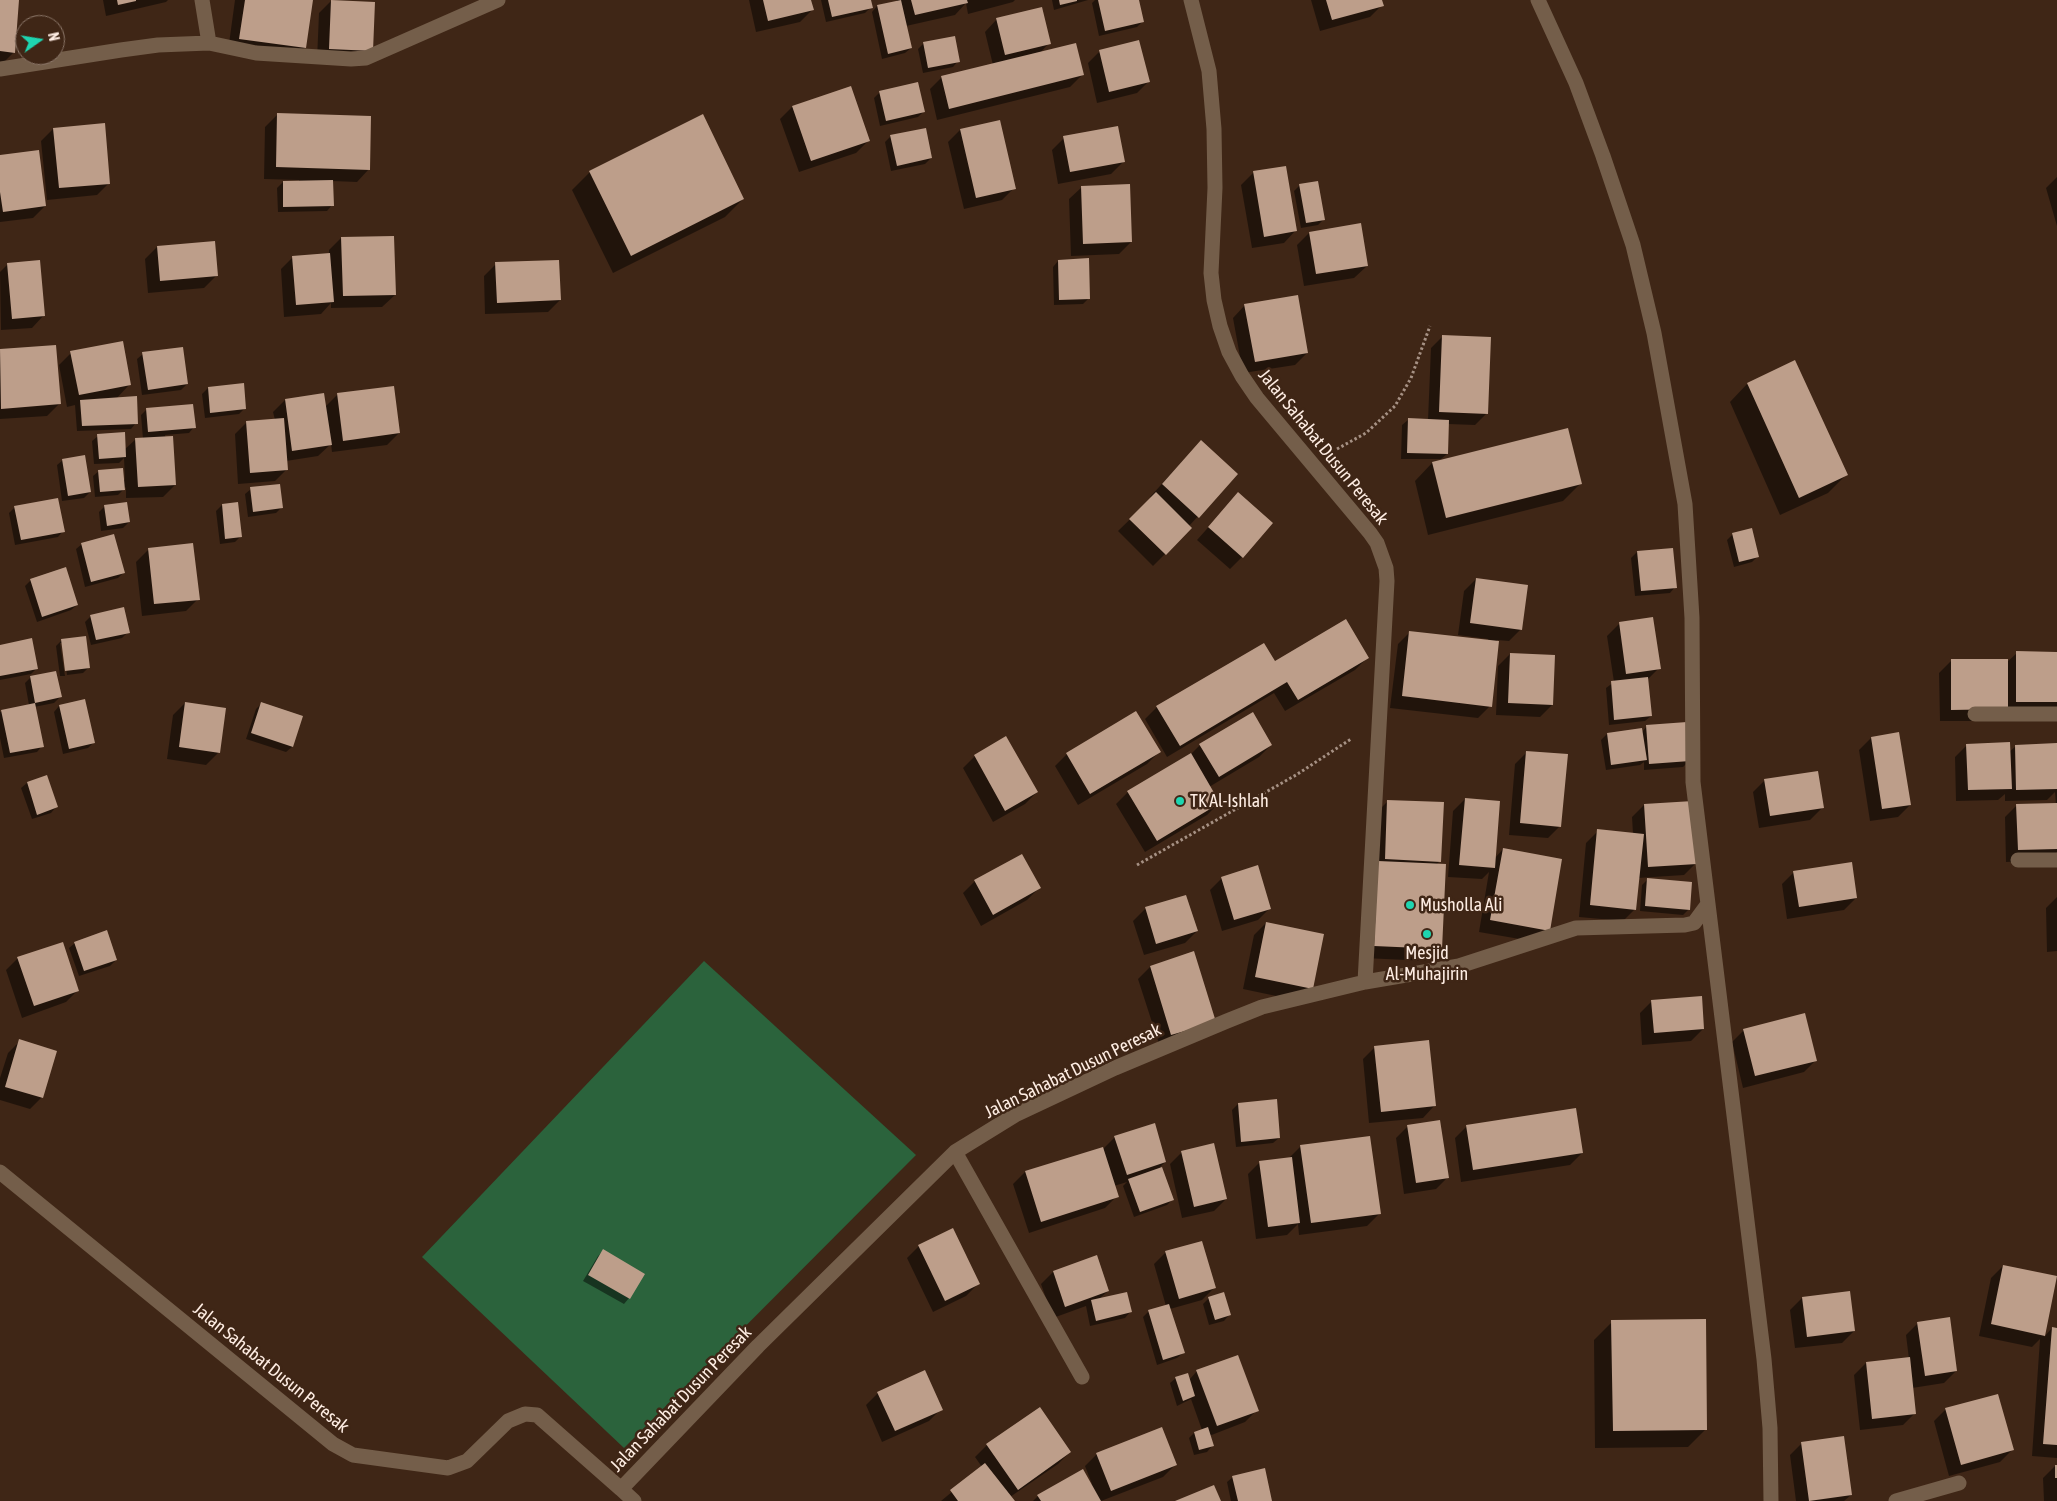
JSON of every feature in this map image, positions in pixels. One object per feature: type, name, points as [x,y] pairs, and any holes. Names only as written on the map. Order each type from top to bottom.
[{"type":"street","points":[[202,0],[209,43]]},
{"type":"street","points":[[0,69],[158,45],[209,43],[256,53],[351,59],[366,58],[498,0]]},
{"type":"street","name":"Jalan Sahabat Dusun Peresak","points":[[1191,0],[1209,71],[1211,90],[1215,188],[1211,273],[1214,300],[1220,326],[1242,376],[1257,398],[1370,533],[1377,544],[1386,568],[1387,581],[1365,982]]},
{"type":"street","points":[[1538,0],[1576,83],[1633,245],[1654,333],[1685,504],[1692,618],[1693,782],[1764,1359],[1770,1428],[1771,1501]]},
{"type":"street","points":[[1975,714],[2057,714]]},
{"type":"street","points":[[2018,860],[2057,860]]},
{"type":"street","name":"Jalan Sahabat Dusun Peresak","points":[[0,1172],[333,1444],[353,1455],[448,1468],[467,1461],[508,1421],[525,1414],[537,1415],[622,1489],[758,1346],[955,1152],[1015,1115],[1115,1068],[1262,1007],[1365,982],[1459,966],[1576,928],[1684,925],[1694,922],[1708,904]]},
{"type":"street","points":[[955,1152],[1082,1377]]},
{"type":"street","points":[[1896,1501],[1959,1483]]},
{"type":"street","points":[[622,1489],[634,1501]]},
{"type":"path","points":[[1312,463],[1366,433],[1395,406],[1411,378],[1430,326]]},
{"type":"path","points":[[1137,865],[1296,775],[1379,720]]},
{"type":"green space","points":[[704,961],[916,1155],[624,1448],[422,1257]]},
{"type":"building","points":[[0,0],[19,0],[18,15],[15,15],[15,53],[0,51]]},
{"type":"building","points":[[117,0],[136,0],[136,1],[118,5]]},
{"type":"building","points":[[245,0],[313,0],[306,48],[239,39]]},
{"type":"building","points":[[331,0],[375,2],[373,51],[329,49]]},
{"type":"building","points":[[763,0],[811,0],[814,10],[768,21]]},
{"type":"building","points":[[828,0],[871,0],[873,8],[832,17]]},
{"type":"building","points":[[901,0],[912,48],[888,54],[877,5]]},
{"type":"building","points":[[911,0],[967,0],[968,3],[915,15]]},
{"type":"building","points":[[1059,0],[1077,0],[1077,1],[1060,5]]},
{"type":"building","points":[[1098,0],[1139,0],[1144,22],[1105,31]]},
{"type":"building","points":[[1326,0],[1382,0],[1384,6],[1332,20]]},
{"type":"building","points":[[1042,7],[1051,44],[1005,55],[996,18]]},
{"type":"building","points":[[955,36],[960,62],[928,68],[923,42]]},
{"type":"building","points":[[1139,40],[1150,82],[1109,92],[1099,50]]},
{"type":"building","points":[[1076,43],[1084,75],[949,109],[941,76]]},
{"type":"building","points":[[918,82],[925,112],[886,121],[879,91]]},
{"type":"building","points":[[851,86],[870,141],[811,161],[792,106]]},
{"type":"building","points":[[277,113],[371,116],[370,170],[276,167]]},
{"type":"building","points":[[703,114],[744,199],[631,256],[589,171]]},
{"type":"building","points":[[1000,120],[1016,189],[976,198],[960,129]]},
{"type":"building","points":[[105,123],[110,184],[59,188],[53,128]]},
{"type":"building","points":[[1118,126],[1125,162],[1070,172],[1063,136]]},
{"type":"building","points":[[926,128],[932,158],[897,166],[890,135]]},
{"type":"building","points":[[39,150],[46,206],[3,212],[0,192],[0,155]]},
{"type":"building","points":[[1286,166],[1297,231],[1264,237],[1253,171]]},
{"type":"building","points":[[333,180],[334,206],[283,207],[283,181]]},
{"type":"building","points":[[1318,181],[1325,220],[1306,223],[1299,184]]},
{"type":"building","points":[[1130,184],[1132,242],[1083,244],[1081,186]]},
{"type":"building","points":[[1361,223],[1368,266],[1316,274],[1309,232]]},
{"type":"building","points":[[394,236],[396,295],[343,296],[341,237]]},
{"type":"building","points":[[215,241],[218,276],[160,281],[157,246]]},
{"type":"building","points":[[330,253],[334,302],[296,305],[292,256]]},
{"type":"building","points":[[1089,258],[1090,299],[1059,300],[1058,260]]},
{"type":"building","points":[[40,260],[45,316],[12,319],[7,263]]},
{"type":"building","points":[[559,260],[561,300],[497,303],[495,262]]},
{"type":"building","points":[[1298,295],[1308,353],[1255,362],[1244,304]]},
{"type":"building","points":[[1442,335],[1491,337],[1488,414],[1439,412]]},
{"type":"building","points":[[123,341],[131,385],[79,395],[70,351]]},
{"type":"building","points":[[56,345],[61,404],[1,409],[0,349]]},
{"type":"building","points":[[183,347],[188,384],[148,390],[142,352]]},
{"type":"building","points":[[1795,360],[1848,475],[1799,498],[1747,383]]},
{"type":"building","points":[[244,383],[246,409],[210,413],[208,387]]},
{"type":"building","points":[[394,386],[400,433],[343,441],[337,393]]},
{"type":"building","points":[[324,393],[332,445],[292,451],[285,399]]},
{"type":"building","points":[[137,396],[138,424],[82,426],[80,400]]},
{"type":"building","points":[[193,404],[196,428],[148,432],[146,408]]},
{"type":"building","points":[[284,418],[288,470],[250,473],[246,421]]},
{"type":"building","points":[[1408,418],[1449,420],[1448,454],[1407,453]]},
{"type":"building","points":[[1568,428],[1582,484],[1446,518],[1432,462]]},
{"type":"building","points":[[125,432],[126,457],[99,459],[97,434]]},
{"type":"building","points":[[173,436],[176,485],[138,487],[135,438]]},
{"type":"building","points":[[1201,440],[1238,474],[1199,518],[1162,484]]},
{"type":"building","points":[[85,455],[91,492],[68,496],[62,459]]},
{"type":"building","points":[[123,468],[125,490],[100,492],[98,470]]},
{"type":"building","points":[[280,484],[283,508],[253,512],[250,487]]},
{"type":"building","points":[[1156,492],[1192,528],[1166,555],[1129,519]]},
{"type":"building","points":[[1238,492],[1273,523],[1243,558],[1208,527]]},
{"type":"building","points":[[58,498],[65,532],[21,540],[14,506]]},
{"type":"building","points":[[127,502],[130,522],[107,526],[104,505]]},
{"type":"building","points":[[238,502],[242,537],[225,539],[222,504]]},
{"type":"building","points":[[1752,528],[1759,557],[1739,562],[1732,533]]},
{"type":"building","points":[[114,534],[125,573],[91,582],[81,543]]},
{"type":"building","points":[[193,543],[200,600],[154,604],[148,548]]},
{"type":"building","points":[[1673,548],[1677,588],[1641,591],[1637,551]]},
{"type":"building","points":[[66,567],[78,605],[42,617],[30,579]]},
{"type":"building","points":[[1476,578],[1528,585],[1522,630],[1470,623]]},
{"type":"building","points":[[124,607],[130,633],[96,640],[90,615]]},
{"type":"building","points":[[1653,617],[1661,669],[1626,674],[1619,622]]},
{"type":"building","points":[[1346,619],[1369,658],[1298,700],[1287,682],[1180,746],[1156,706],[1264,643],[1275,661]]},
{"type":"building","points":[[1409,631],[1499,641],[1492,707],[1402,696]]},
{"type":"building","points":[[86,636],[90,668],[65,671],[61,639]]},
{"type":"building","points":[[32,638],[38,669],[0,676],[0,645]]},
{"type":"building","points":[[2016,651],[2057,652],[2057,702],[2016,702]]},
{"type":"building","points":[[1510,653],[1555,655],[1553,705],[1508,703]]},
{"type":"building","points":[[1951,659],[2008,659],[2008,709],[1951,710]]},
{"type":"building","points":[[56,671],[62,697],[35,703],[30,676]]},
{"type":"building","points":[[1648,677],[1652,716],[1614,720],[1611,681]]},
{"type":"building","points":[[85,699],[95,743],[69,749],[59,705]]},
{"type":"building","points":[[185,702],[226,708],[220,753],[179,747]]},
{"type":"building","points":[[261,702],[303,716],[293,747],[251,733]]},
{"type":"building","points":[[35,703],[44,747],[10,753],[1,710]]},
{"type":"building","points":[[1136,711],[1161,752],[1090,794],[1066,753]]},
{"type":"building","points":[[1253,712],[1272,745],[1219,777],[1199,744]]},
{"type":"building","points":[[1687,722],[1690,761],[1649,764],[1646,725]]},
{"type":"building","points":[[1642,728],[1647,760],[1611,765],[1607,733]]},
{"type":"building","points":[[1899,732],[1911,805],[1882,809],[1871,737]]},
{"type":"building","points":[[1006,736],[1038,792],[1005,811],[974,755]]},
{"type":"building","points":[[2010,742],[2012,789],[1968,790],[1966,744]]},
{"type":"building","points":[[2057,743],[2057,789],[2016,790],[2015,745]]},
{"type":"building","points":[[1526,751],[1568,754],[1561,827],[1520,823]]},
{"type":"building","points":[[1191,753],[1220,803],[1157,841],[1127,791]]},
{"type":"building","points":[[1818,771],[1824,808],[1770,816],[1764,779]]},
{"type":"building","points":[[47,775],[58,807],[37,815],[27,782]]},
{"type":"building","points":[[1465,798],[1500,801],[1495,868],[1459,865]]},
{"type":"building","points":[[1387,800],[1444,802],[1441,862],[1385,859]]},
{"type":"building","points":[[1693,801],[1697,864],[1648,867],[1644,804]]},
{"type":"building","points":[[2057,803],[2057,849],[2018,850],[2016,804]]},
{"type":"building","points":[[1597,829],[1644,834],[1636,910],[1590,905]]},
{"type":"building","points":[[1503,848],[1562,859],[1550,931],[1490,920]]},
{"type":"building","points":[[1022,854],[1041,888],[993,915],[974,880]]},
{"type":"building","name":"Musholla Ali","points":[[1378,861],[1446,864],[1442,949],[1374,946]]},
{"type":"building","points":[[1852,862],[1857,898],[1799,907],[1793,871]]},
{"type":"building","points":[[1258,865],[1271,909],[1234,920],[1221,877]]},
{"type":"building","points":[[1647,878],[1692,882],[1690,910],[1645,906]]},
{"type":"building","points":[[1186,895],[1198,931],[1156,944],[1145,907]]},
{"type":"building","points":[[1266,922],[1324,934],[1313,989],[1255,977]]},
{"type":"building","points":[[107,930],[117,960],[84,971],[74,942]]},
{"type":"building","points":[[63,942],[79,991],[34,1006],[17,957]]},
{"type":"building","points":[[1194,951],[1216,1022],[1171,1035],[1150,966]]},
{"type":"building","points":[[1702,996],[1704,1029],[1654,1033],[1651,1000]]},
{"type":"building","points":[[1805,1013],[1817,1061],[1755,1076],[1743,1029]]},
{"type":"building","points":[[19,1039],[57,1051],[43,1098],[5,1087]]},
{"type":"building","points":[[1429,1040],[1436,1106],[1381,1112],[1374,1046]]},
{"type":"building","points":[[1277,1099],[1280,1138],[1241,1142],[1238,1103]]},
{"type":"building","points":[[1576,1108],[1583,1153],[1473,1170],[1466,1125]]},
{"type":"building","points":[[1440,1120],[1449,1178],[1416,1183],[1407,1125]]},
{"type":"building","points":[[1155,1123],[1166,1162],[1127,1175],[1114,1136]]},
{"type":"building","points":[[1370,1136],[1381,1214],[1311,1223],[1300,1145]]},
{"type":"building","points":[[1214,1143],[1227,1199],[1194,1207],[1181,1151]]},
{"type":"building","points":[[1103,1147],[1119,1197],[1041,1222],[1025,1171]]},
{"type":"building","points":[[1292,1157],[1300,1223],[1268,1227],[1259,1161]]},
{"type":"building","points":[[1162,1167],[1174,1200],[1140,1212],[1128,1179]]},
{"type":"building","points":[[953,1228],[980,1284],[945,1301],[918,1245]]},
{"type":"building","points":[[1202,1241],[1216,1288],[1179,1299],[1165,1251]]},
{"type":"building","points":[[603,1249],[645,1274],[630,1299],[588,1275]]},
{"type":"building","points":[[1097,1255],[1109,1291],[1065,1307],[1053,1271]]},
{"type":"building","points":[[2003,1265],[2057,1276],[2045,1336],[1991,1324]]},
{"type":"building","points":[[1850,1291],[1855,1331],[1807,1337],[1802,1297]]},
{"type":"building","points":[[1127,1292],[1132,1312],[1096,1321],[1091,1300]]},
{"type":"building","points":[[1224,1292],[1231,1315],[1215,1320],[1208,1297]]},
{"type":"building","points":[[1169,1304],[1185,1353],[1163,1360],[1148,1310]]},
{"type":"building","points":[[1950,1317],[1957,1371],[1925,1376],[1917,1322]]},
{"type":"building","points":[[1706,1319],[1707,1430],[1613,1431],[1611,1320]]},
{"type":"building","points":[[2052,1327],[2057,1328],[2057,1445],[2043,1444]]},
{"type":"building","points":[[1238,1355],[1259,1411],[1217,1426],[1196,1370]]},
{"type":"building","points":[[1910,1357],[1916,1414],[1872,1419],[1866,1362]]},
{"type":"building","points":[[925,1370],[943,1410],[895,1431],[877,1392]]},
{"type":"building","points":[[1188,1373],[1195,1396],[1183,1401],[1175,1377]]},
{"type":"building","points":[[1998,1394],[2014,1450],[1961,1465],[1945,1408]]},
{"type":"building","points":[[1040,1407],[1071,1452],[1018,1490],[986,1444]]},
{"type":"building","points":[[1162,1427],[1177,1465],[1111,1491],[1096,1453]]},
{"type":"building","points":[[1208,1427],[1214,1446],[1199,1450],[1194,1432]]},
{"type":"building","points":[[1844,1436],[1852,1495],[1809,1501],[1801,1442]]},
{"type":"building","points":[[985,1463],[1015,1501],[958,1501],[950,1490]]},
{"type":"building","points":[[2055,1465],[2057,1465],[2057,1478],[2055,1478]]},
{"type":"building","points":[[1265,1468],[1272,1501],[1238,1501],[1232,1476]]},
{"type":"building","points":[[1083,1469],[1101,1501],[1041,1501],[1037,1495]]},
{"type":"building","points":[[1214,1485],[1221,1501],[1175,1501]]},
{"type":"place","name":"TK Al-Ishlah","points":[[1180,801]]},
{"type":"place","name":"Musholla Ali","points":[[1410,905]]},
{"type":"place","name":"Mesjid Al-Muhajirin","points":[[1427,934]]}]
